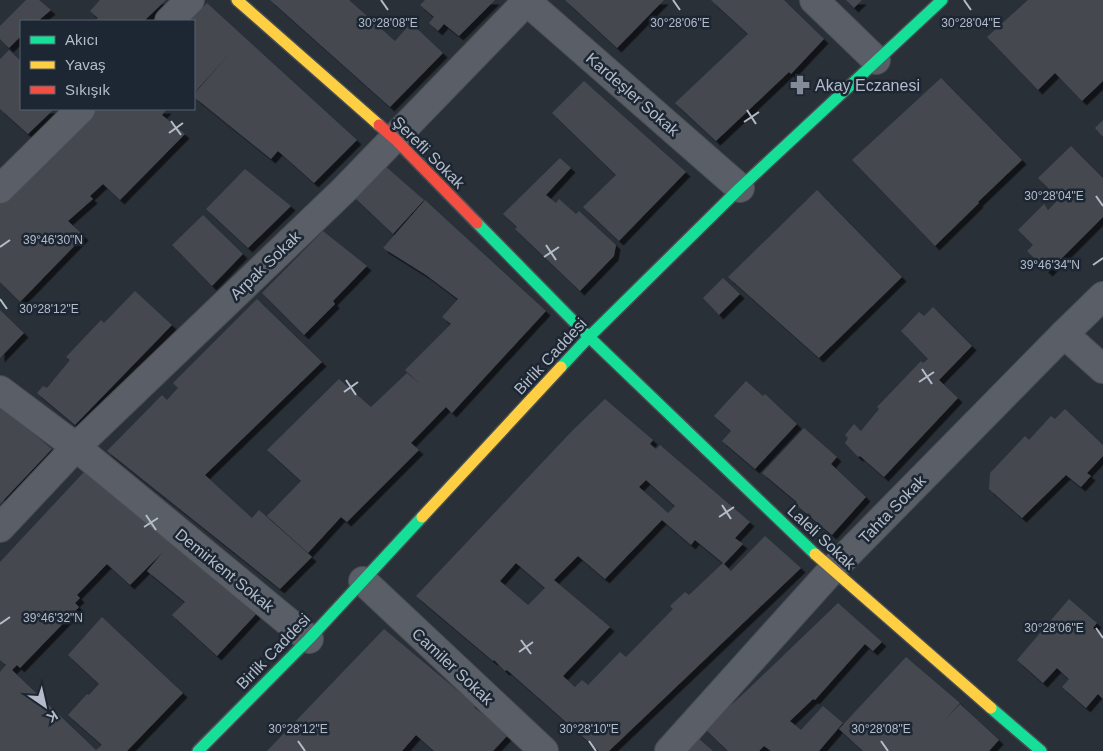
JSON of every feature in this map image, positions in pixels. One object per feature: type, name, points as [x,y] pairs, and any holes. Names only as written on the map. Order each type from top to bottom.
[{"type":"street","points":[[169,20],[190,0]]},
{"type":"street","name":"Şerefli Sokak","points":[[237,0],[394,139],[589,337]]},
{"type":"street","points":[[814,0],[876,60]]},
{"type":"street","name":"Birlik Caddesi","points":[[209,748],[589,337],[740,188],[942,0]]},
{"type":"street","name":"Arpak Sokak","points":[[0,528],[76,447],[394,139],[526,1]]},
{"type":"street","name":"Kardeşler Sokak","points":[[526,1],[740,188]]},
{"type":"street","points":[[0,189],[80,110]]},
{"type":"street","name":"Tahta Sokak","points":[[669,751],[832,570],[1103,296]]},
{"type":"street","points":[[1064,334],[1103,369]]},
{"type":"street","name":"Laleli Sokak","points":[[589,337],[832,570],[1042,751]]},
{"type":"street","name":"Demirkent Sokak","points":[[0,390],[76,447],[309,639]]},
{"type":"street","name":"Camiler Sokak","points":[[363,581],[544,751]]},
{"type":"building","points":[[26,0],[39,0],[51,10],[39,20],[20,20],[20,37],[9,48],[0,39],[0,26]]},
{"type":"building","points":[[100,0],[166,0],[145,20],[96,20],[98,18],[90,11]]},
{"type":"building","points":[[270,0],[349,0],[395,41],[411,23],[443,53],[390,107]]},
{"type":"building","points":[[425,0],[495,0],[459,36],[444,24],[438,31],[429,23],[434,17],[420,5]]},
{"type":"building","points":[[565,0],[664,0],[617,48]]},
{"type":"building","points":[[711,0],[784,0],[824,39],[791,74],[789,72],[716,141],[675,103],[748,34]]},
{"type":"building","points":[[846,0],[862,0],[854,8]]},
{"type":"building","points":[[1028,0],[1103,0],[1103,81],[1082,101],[1055,73],[1038,90],[987,37]]},
{"type":"building","points":[[207,3],[357,140],[314,183],[278,151],[271,159],[195,98],[195,93],[231,52],[195,92],[195,20],[191,20]]},
{"type":"building","points":[[9,50],[20,60],[20,110],[53,110],[28,134],[0,109],[0,59]]},
{"type":"building","points":[[941,78],[1022,160],[935,246],[852,160]]},
{"type":"building","points":[[584,81],[686,172],[619,241],[583,207],[616,175],[552,113]]},
{"type":"building","points":[[96,110],[166,110],[162,115],[185,134],[120,200],[103,184],[90,196],[93,199],[68,221],[84,236],[20,302],[0,282],[0,202]]},
{"type":"building","points":[[1103,120],[1103,137],[1095,128]]},
{"type":"building","points":[[1071,146],[1103,178],[1103,217],[1048,272],[1027,251],[1033,245],[1018,230],[1044,204],[1048,210],[1059,199],[1038,178]]},
{"type":"building","points":[[560,158],[571,168],[546,195],[556,203],[559,199],[576,214],[579,211],[616,245],[614,256],[580,291],[515,229],[517,227],[503,214]]},
{"type":"building","points":[[384,165],[424,200],[393,234],[354,197]]},
{"type":"building","points":[[245,169],[291,206],[248,248],[206,209]]},
{"type":"building","points":[[817,190],[902,277],[819,358],[728,277]]},
{"type":"building","points":[[425,200],[546,311],[452,413],[446,407],[411,443],[419,450],[347,522],[341,517],[308,553],[267,516],[301,481],[267,450],[339,379],[371,407],[407,373],[420,384],[405,370],[451,324],[442,317],[458,299],[426,275],[383,248]]},
{"type":"building","points":[[203,215],[243,254],[212,286],[172,245]]},
{"type":"building","points":[[323,231],[367,266],[333,301],[335,304],[304,335],[262,293]]},
{"type":"building","points":[[723,278],[740,294],[719,315],[703,298]]},
{"type":"building","points":[[135,291],[172,325],[75,425],[37,393],[43,386],[47,388],[70,360],[66,357],[101,320],[104,323]]},
{"type":"building","points":[[257,299],[322,362],[205,475],[252,518],[259,510],[312,557],[280,589],[107,451],[162,395],[167,400],[178,388],[173,383]]},
{"type":"building","points":[[933,307],[972,346],[939,380],[958,398],[884,477],[860,456],[858,457],[845,443],[848,438],[845,435],[854,424],[861,431],[879,409],[877,407],[921,361],[923,363],[928,359],[901,331],[919,312],[924,316]]},
{"type":"building","points":[[0,310],[24,333],[0,358]]},
{"type":"building","points":[[746,381],[763,396],[765,394],[797,424],[755,469],[722,441],[731,431],[714,416]]},
{"type":"building","points":[[605,399],[653,440],[650,444],[656,449],[660,445],[750,522],[735,538],[743,544],[724,564],[731,571],[765,536],[801,568],[609,751],[599,751],[507,670],[505,671],[416,596],[573,430]],"holes":[[[646,480],[675,506],[668,513],[639,487]],[[662,520],[691,545],[695,540],[723,563],[689,595],[685,592],[670,606],[673,609],[626,657],[620,652],[588,685],[582,680],[575,687],[563,676],[610,627],[554,580],[578,556],[605,579]],[[516,563],[545,588],[528,605],[500,581]]]},
{"type":"building","points":[[0,406],[52,449],[0,504]]},
{"type":"building","points":[[1065,409],[1103,445],[1103,456],[1087,473],[1091,476],[1081,487],[1066,475],[1022,518],[989,489],[990,473],[1025,436],[1029,440],[1051,416],[1055,419]]},
{"type":"building","points":[[804,428],[837,457],[831,464],[866,497],[832,535],[762,473]]},
{"type":"building","points":[[84,472],[258,612],[217,656],[172,615],[185,602],[147,571],[163,552],[130,585],[107,564],[77,595],[80,598],[75,603],[79,607],[20,668],[17,665],[12,670],[96,750],[102,745],[68,715],[99,684],[68,655],[102,617],[183,693],[127,751],[0,751],[0,672],[6,665],[0,660],[0,562]]},
{"type":"building","points":[[1069,599],[1097,623],[1093,628],[1103,637],[1103,699],[1098,694],[1086,708],[1062,687],[1069,679],[1057,668],[1043,683],[1017,660]]},
{"type":"building","points":[[838,603],[882,642],[873,651],[865,644],[815,700],[813,699],[790,721],[801,730],[823,706],[843,723],[819,751],[771,751],[764,746],[759,751],[728,751],[704,728],[740,697]]},
{"type":"building","points":[[384,629],[508,735],[493,751],[434,751],[416,735],[402,751],[267,751]]},
{"type":"building","points":[[906,657],[960,703],[944,721],[960,704],[999,740],[989,751],[863,751],[839,729]]},
{"type":"building","points":[[698,738],[713,751],[687,751]]},
{"type":"traffic: fast","points":[[561,367],[740,188],[942,0]]},
{"type":"traffic: fast","points":[[477,223],[589,337],[815,554]]},
{"type":"traffic: fast","points":[[198,751],[309,639],[422,517]]},
{"type":"traffic: fast","points":[[991,708],[1041,751]]},
{"type":"traffic: slow","points":[[237,0],[379,125]]},
{"type":"traffic: slow","points":[[422,517],[561,367]]},
{"type":"traffic: slow","points":[[815,554],[991,708]]},
{"type":"traffic: jam","points":[[379,125],[477,223]]},
{"type":"place","name":"Akay Eczanesi","points":[[800,85]]}]
